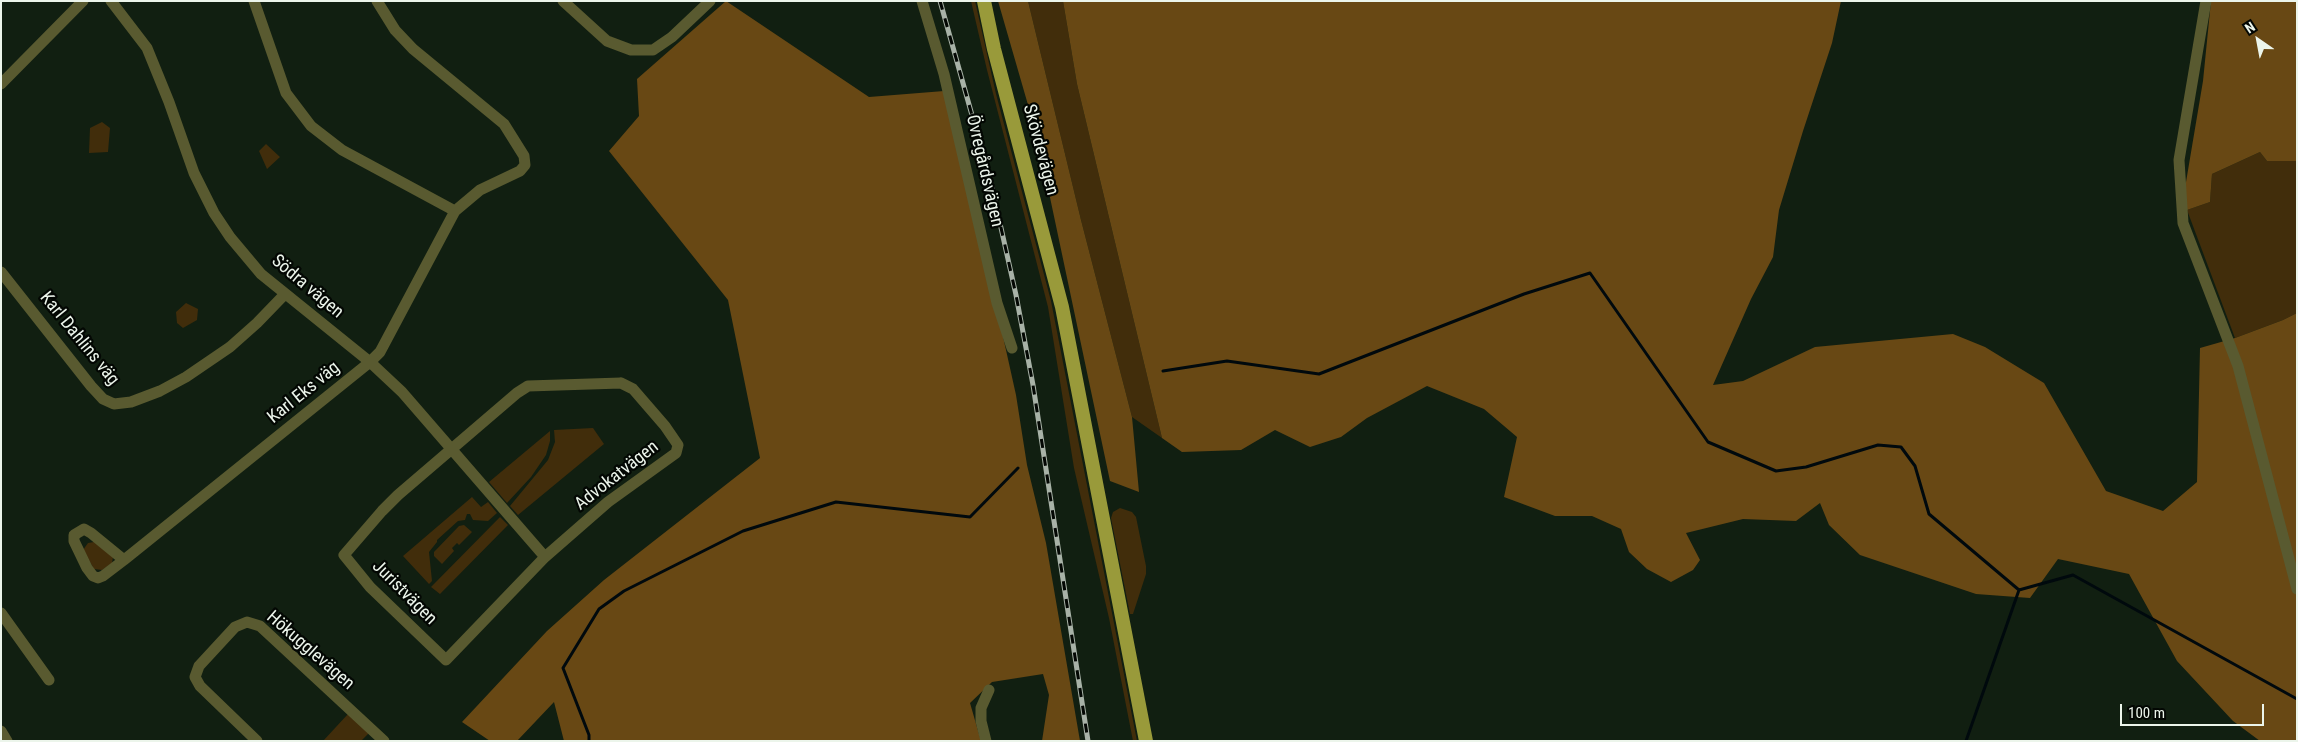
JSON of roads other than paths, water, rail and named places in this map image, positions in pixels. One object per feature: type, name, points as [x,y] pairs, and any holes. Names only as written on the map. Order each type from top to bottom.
[{"type":"main road","name":"Skövdevägen","points":[[984,1],[994,49],[1062,307],[1146,741]]},
{"type":"street","points":[[1,84],[83,1]]},
{"type":"street","name":"Södra vägen","points":[[111,1],[147,48],[170,102],[194,173],[214,213],[244,256],[285,294],[370,362],[402,392],[545,557]]},
{"type":"street","points":[[254,1],[286,93],[311,126],[342,150],[455,211],[480,190],[520,171],[525,165],[524,156],[504,124],[413,49],[395,30],[377,1]]},
{"type":"street","points":[[562,1],[607,41],[631,50],[652,50],[672,37],[710,1]]},
{"type":"street","name":"Övregårdsvägen","points":[[922,1],[944,74],[998,303],[1012,348]]},
{"type":"street","points":[[2206,1],[2179,160],[2183,223],[2238,366],[2297,589]]},
{"type":"street","name":"Karl Eks väg","points":[[124,560],[84,529],[74,534],[74,541],[87,568],[93,576],[98,578],[103,576],[124,560],[370,362],[380,352],[455,211]]},
{"type":"street","name":"Karl Dahlins väg","points":[[1,272],[91,386],[103,399],[114,404],[131,402],[186,377],[230,347],[285,294]]},
{"type":"street","name":"Advokatvägen","points":[[452,450],[517,393],[528,386],[621,383],[633,389],[675,439],[678,445],[676,453],[608,502],[545,557]]},
{"type":"street","name":"Juristvägen","points":[[452,450],[390,503],[344,555],[370,587],[446,660],[545,557]]},
{"type":"street","points":[[1,613],[48,680]]},
{"type":"street","name":"Hökugglevägen","points":[[257,741],[200,686],[195,677],[199,666],[235,627],[247,622],[260,626],[384,741]]},
{"type":"street","points":[[986,741],[981,721],[981,708],[989,690]]},
{"type":"street","points":[[1,731],[7,741]]},
{"type":"waterway","points":[[1163,371],[1227,361],[1319,374],[1524,294],[1590,273],[1708,442],[1776,471],[1806,467],[1878,445],[1901,447],[1915,466],[1929,514],[2019,590]]},
{"type":"waterway","points":[[589,741],[589,735],[563,668],[599,609],[624,591],[743,531],[836,502],[970,517],[1018,468]]},
{"type":"waterway","points":[[2019,590],[2073,575],[2297,699]]},
{"type":"waterway","points":[[1966,741],[2019,590]]},
{"type":"railway","points":[[940,1],[991,183],[1016,295],[1033,385],[1088,741]]}]
